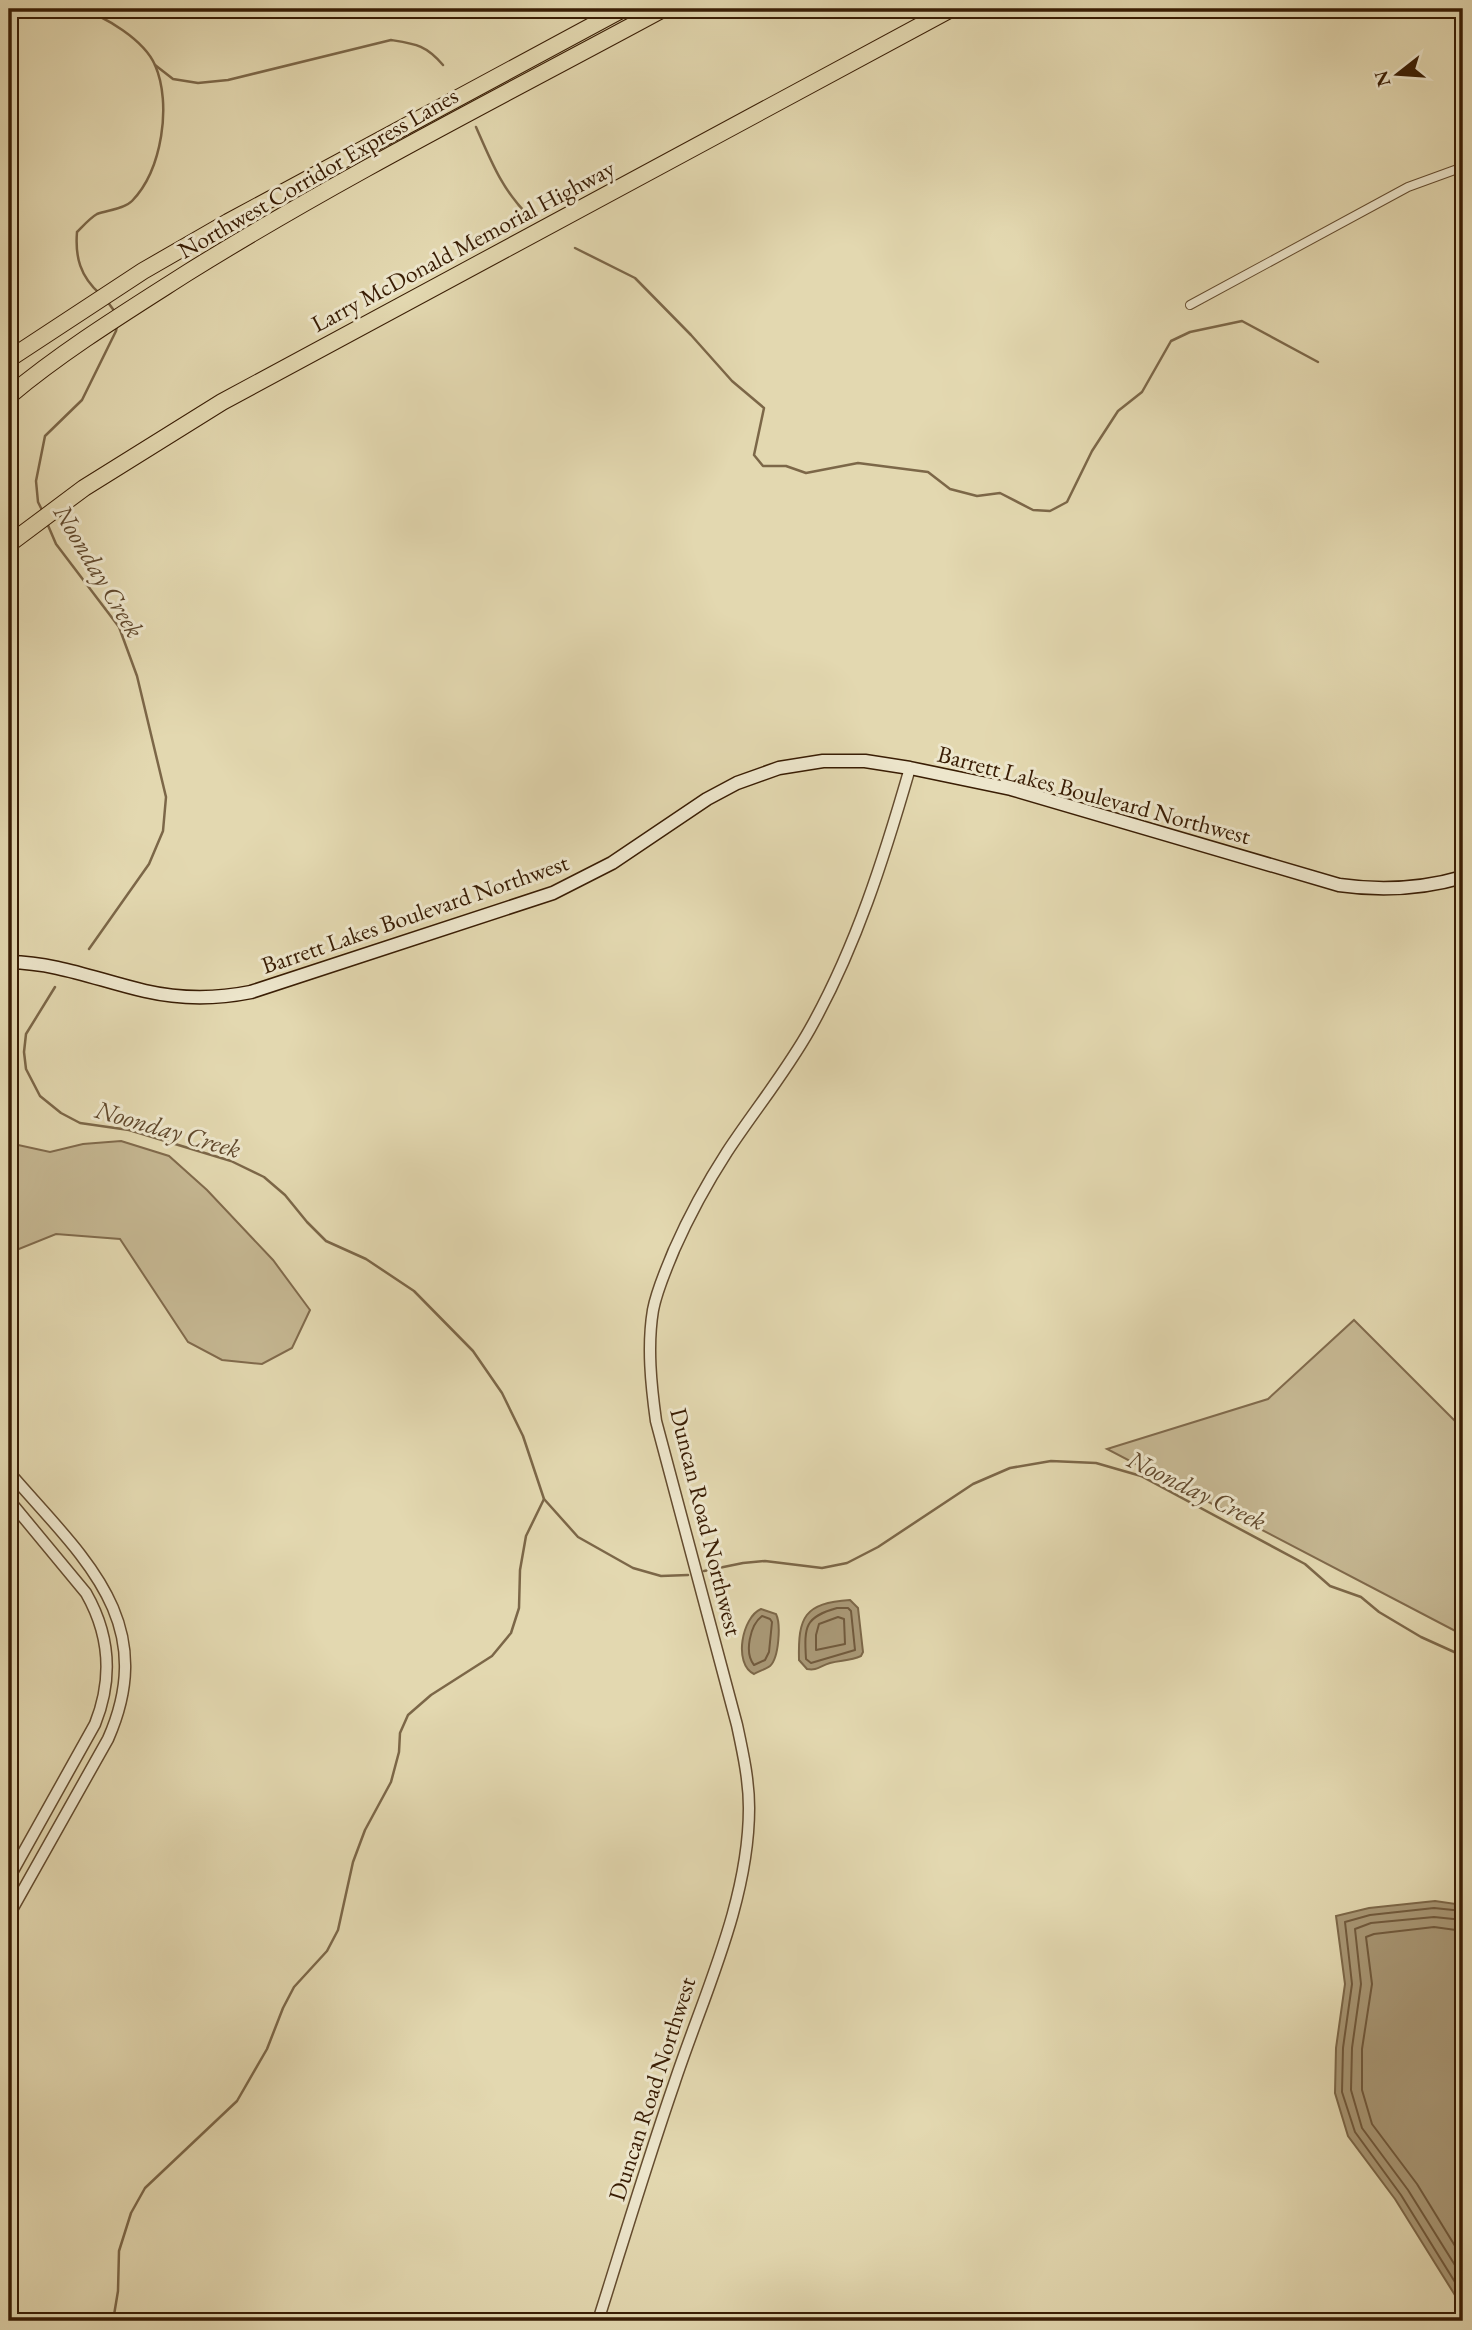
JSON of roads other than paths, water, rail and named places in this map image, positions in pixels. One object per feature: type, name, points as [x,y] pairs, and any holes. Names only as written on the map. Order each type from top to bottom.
[{"type":"highway","points":[[9,359],[55,326],[228,222],[624,9]]},
{"type":"highway","name":"Northwest Corridor Express Lanes","points":[[48,369],[161,290],[235,243],[376,162],[663,9]]},
{"type":"highway","name":"Larry McDonald Memorial Highway","points":[[9,544],[130,457],[232,396],[951,9]]},
{"type":"highway","points":[[9,396],[48,369]]},
{"type":"highway","points":[[9,410],[48,369]]},
{"type":"main road","name":"Barrett Lakes Boulevard Northwest","points":[[9,962],[62,967],[169,995],[198,998],[251,992],[553,893],[612,863],[722,790],[764,772],[795,764],[823,761],[865,761],[1011,789],[1339,885],[1394,889],[1463,877]]},
{"type":"street","points":[[1191,305],[1408,187],[1463,167]]},
{"type":"street","name":"Duncan Road Northwest","points":[[598,2321],[666,2107],[735,1909],[744,1862],[749,1810],[746,1766],[737,1725],[656,1421],[651,1385],[653,1311],[660,1283],[705,1190],[789,1064],[839,974],[869,900],[910,768]]},
{"type":"street","points":[[9,1472],[105,1589],[119,1620],[125,1674],[120,1708],[108,1739],[9,1915]]},
{"type":"street","points":[[9,1500],[86,1593],[105,1638],[107,1673],[103,1700],[95,1724],[9,1878]]},
{"type":"water","points":[[850,1600],[858,1608],[863,1652],[861,1656],[816,1669],[807,1669],[799,1660],[799,1645],[800,1633],[807,1615],[822,1605]]},
{"type":"water","points":[[761,1609],[776,1614],[778,1641],[773,1662],[754,1674],[747,1669],[744,1661],[742,1641],[749,1621]]},
{"type":"water","points":[[1435,1901],[1463,1905],[1463,2308],[1395,2199],[1348,2136],[1335,2093],[1336,2048],[1345,1984],[1336,1916],[1369,1908]]},
{"type":"waterway","name":"Noonday Creek","points":[[80,9],[112,23],[142,47],[155,65],[163,98],[157,155],[142,188],[129,204],[97,214],[77,232],[80,266],[100,294]]},
{"type":"waterway","points":[[155,65],[173,79],[198,83],[228,80],[391,40],[420,46],[443,65]]},
{"type":"waterway","points":[[476,127],[504,185],[529,216]]},
{"type":"waterway","points":[[575,248],[635,278],[732,381],[764,408],[754,455],[763,466],[786,466],[806,473],[858,463],[928,472],[950,489],[977,496],[1000,493],[1033,510],[1050,511],[1067,502],[1092,451],[1118,411],[1142,392],[1171,341],[1190,332],[1242,321],[1318,362]]},
{"type":"waterway","name":"Noonday Creek","points":[[107,301],[115,312]]},
{"type":"waterway","name":"Noonday Creek","points":[[42,510],[38,502],[36,481],[45,436],[82,400],[117,326]]},
{"type":"waterway","name":"Noonday Creek","points":[[47,523],[56,544],[119,627],[137,676],[166,797],[163,831],[149,864],[89,949]]},
{"type":"waterway","name":"Noonday Creek","points":[[55,987],[26,1034],[26,1069],[40,1096],[61,1113],[80,1123],[129,1130],[231,1161],[264,1177],[285,1195],[326,1241],[366,1259],[414,1291],[473,1351],[502,1393],[523,1436],[544,1499],[578,1537],[633,1568],[661,1576],[688,1575]]},
{"type":"waterway","name":"Noonday Creek","points":[[704,1571],[765,1561],[822,1568],[847,1563],[878,1547],[973,1484],[1010,1468],[1051,1461],[1096,1463],[1141,1476],[1305,1564],[1330,1586],[1361,1597],[1379,1612],[1421,1637],[1463,1656]]},
{"type":"waterway","points":[[113,2321],[118,2291],[119,2251],[131,2213],[145,2188],[237,2101],[267,2049],[294,1987],[327,1951],[338,1930],[353,1862],[365,1830],[391,1782],[399,1752],[400,1733],[408,1715],[431,1695],[492,1656],[511,1633],[519,1608],[520,1570],[526,1536],[544,1499]]}]
